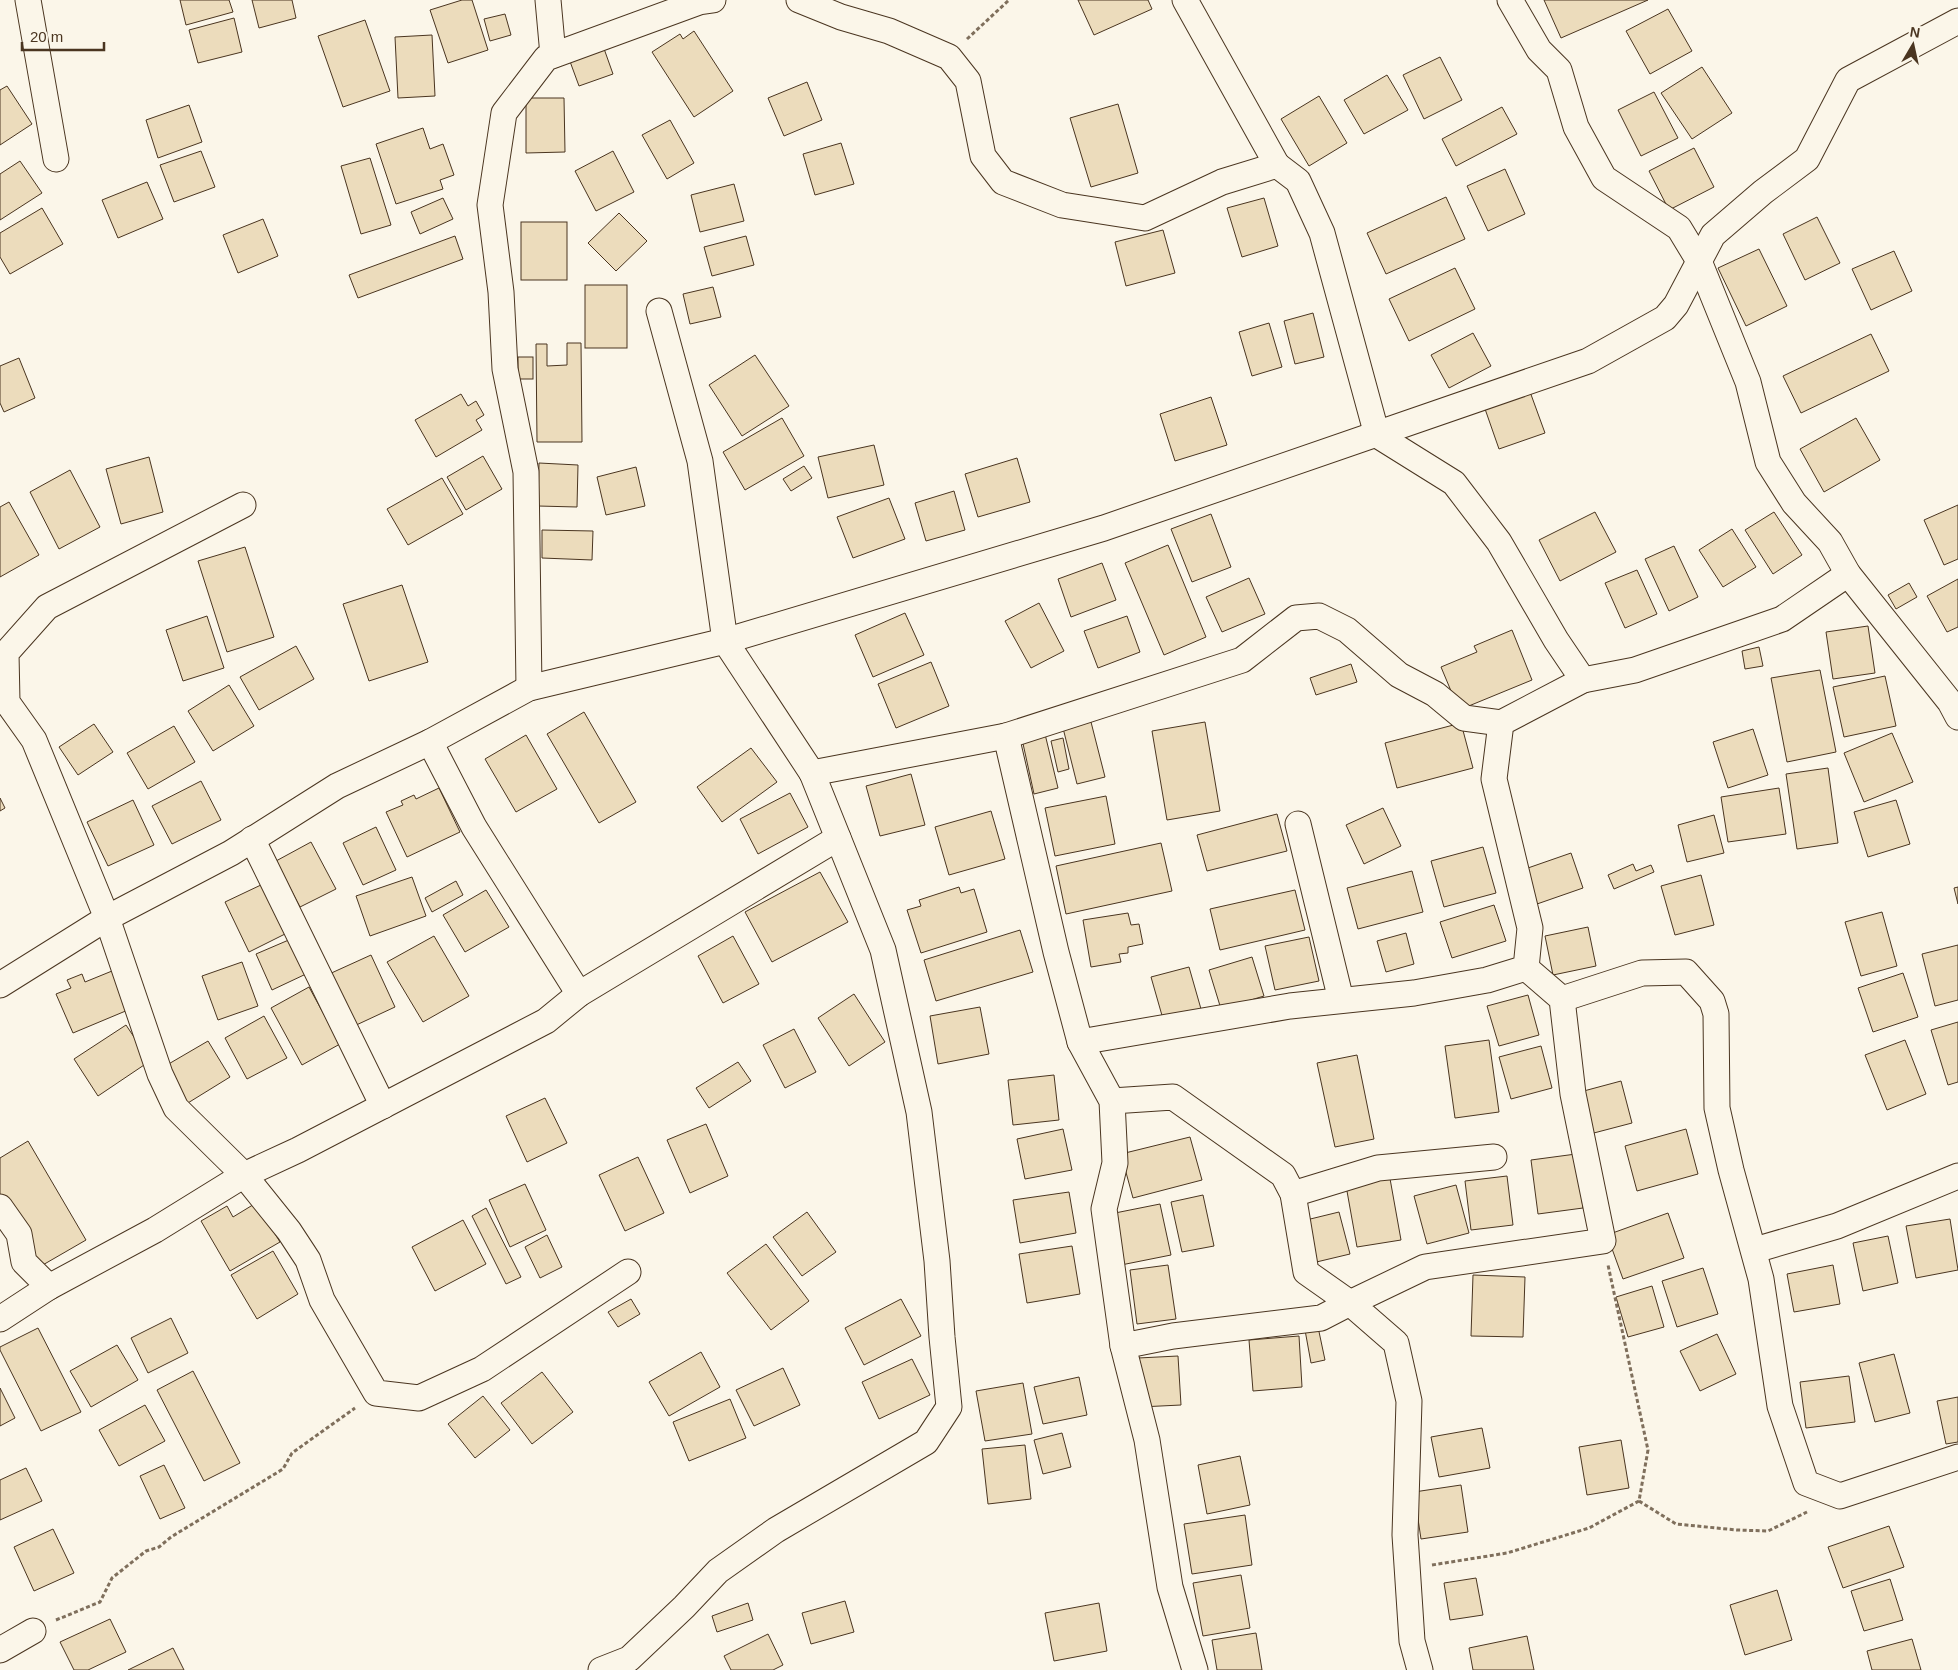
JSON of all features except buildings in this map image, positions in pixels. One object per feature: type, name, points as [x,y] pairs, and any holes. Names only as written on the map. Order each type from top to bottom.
[{"type":"street","points":[[28,0],[56,159]]},
{"type":"street","points":[[548,0],[553,55]]},
{"type":"street","points":[[529,688],[526,472],[505,369],[501,292],[490,204],[504,113],[546,58],[699,2],[713,0]]},
{"type":"street","points":[[801,0],[841,16],[889,31],[949,57],[968,81],[983,156],[1003,182],[1062,205],[1145,218],[1222,182],[1277,165]]},
{"type":"street","points":[[1185,0],[1277,165],[1298,181],[1322,234],[1378,435],[1454,483],[1499,542],[1551,633],[1583,680]]},
{"type":"street","points":[[1510,0],[1539,50],[1559,70],[1576,127],[1604,178],[1679,228],[1699,261],[1748,382],[1768,462],[1794,503],[1830,542],[1848,574],[1950,702],[1958,717]]},
{"type":"street","points":[[0,985],[107,918],[252,839],[337,786],[430,742],[529,688],[725,641],[1104,528],[1588,361],[1665,318],[1676,305],[1713,235],[1763,192],[1807,159],[1848,80],[1958,21]]},
{"type":"street","points":[[601,1670],[629,1659],[684,1607],[718,1571],[776,1530],[926,1442],[949,1407],[937,1261],[919,1112],[883,950],[812,773],[725,641],[700,461],[659,311]]},
{"type":"street","points":[[243,505],[47,607],[6,653],[7,702],[34,740],[107,918],[160,1074],[176,1108],[244,1175],[289,1231],[308,1260],[322,1300],[376,1393],[419,1398],[482,1369],[628,1272]]},
{"type":"street","points":[[812,773],[1006,736],[1242,660],[1296,618],[1319,616],[1348,630],[1399,675],[1435,694],[1464,718],[1502,723],[1583,680],[1635,670],[1782,619],[1848,574]]},
{"type":"street","points":[[1502,723],[1494,779],[1530,928],[1526,968]]},
{"type":"street","points":[[1006,736],[1056,952],[1080,1042],[1112,1101],[1115,1163],[1104,1209],[1123,1346],[1147,1440],[1170,1587],[1195,1670]]},
{"type":"street","points":[[430,742],[474,827],[579,994]]},
{"type":"street","points":[[1298,824],[1341,1000]]},
{"type":"street","points":[[0,1319],[49,1287],[155,1230],[244,1175],[298,1150],[546,1021],[579,994],[838,838]]},
{"type":"street","points":[[252,839],[383,1106]]},
{"type":"street","points":[[1123,1346],[1173,1336],[1321,1318],[1425,1267],[1603,1241],[1573,1094],[1562,999],[1526,968]]},
{"type":"street","points":[[1080,1042],[1290,1006],[1414,994],[1486,980],[1526,968]]},
{"type":"street","points":[[1562,999],[1642,973],[1686,972],[1712,1001],[1716,1014],[1717,1108],[1730,1170],[1755,1250],[1780,1406],[1806,1483],[1840,1496],[1958,1457]]},
{"type":"street","points":[[1112,1101],[1173,1097],[1283,1175],[1292,1194],[1306,1272],[1350,1303],[1396,1343],[1409,1401],[1405,1535],[1412,1641],[1420,1670]]},
{"type":"street","points":[[1292,1194],[1378,1168],[1494,1157]]},
{"type":"street","points":[[1755,1250],[1837,1226],[1958,1176]]},
{"type":"street","points":[[0,1207],[19,1234],[24,1262],[49,1287]]},
{"type":"street","points":[[0,1650],[33,1631]]},
{"type":"path","points":[[949,57],[1008,0]]},
{"type":"path","points":[[1603,1241],[1648,1450],[1639,1501]]},
{"type":"path","points":[[33,1631],[100,1602],[112,1578],[146,1551],[159,1547],[171,1537],[283,1469],[292,1453],[376,1393]]},
{"type":"path","points":[[1639,1501],[1676,1524],[1768,1531],[1840,1496]]},
{"type":"path","points":[[1407,1569],[1507,1553],[1589,1528],[1639,1501]]}]
